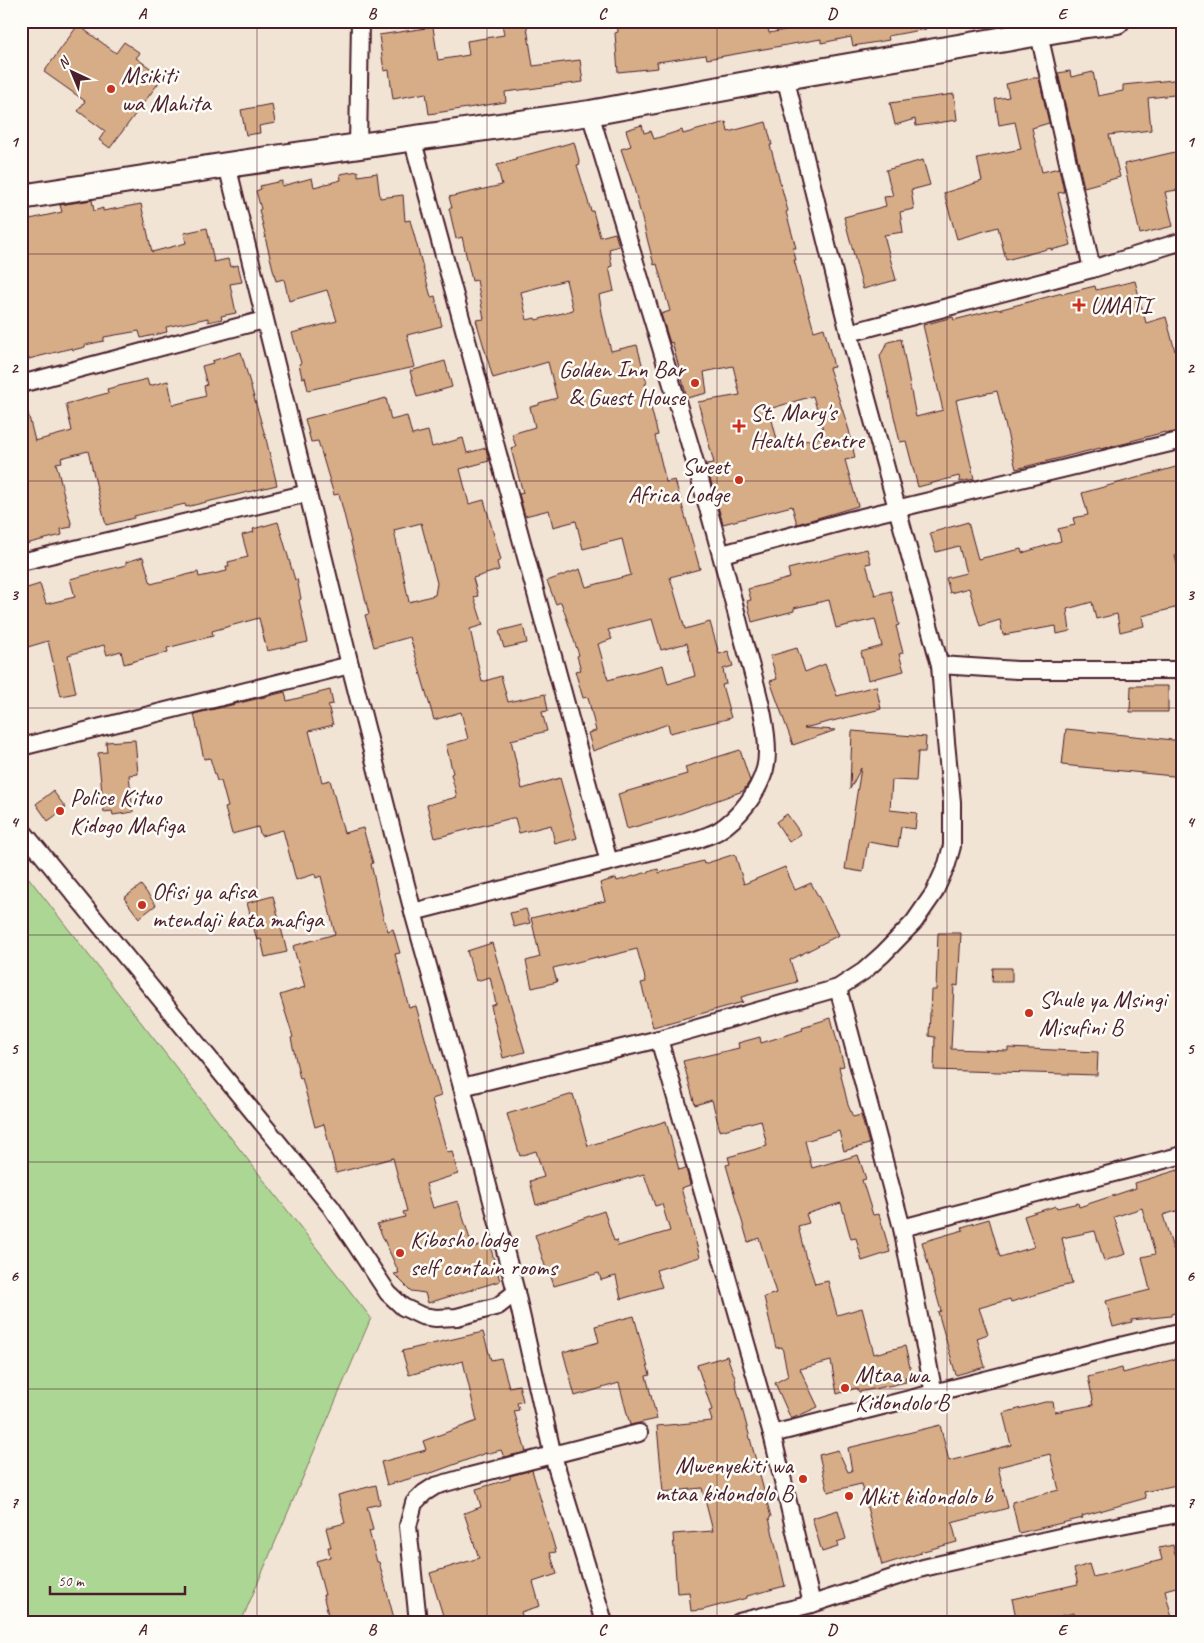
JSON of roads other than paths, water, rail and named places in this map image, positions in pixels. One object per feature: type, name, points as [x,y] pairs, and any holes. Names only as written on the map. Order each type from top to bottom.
[{"type":"street","points":[[358,148],[360,21]]},
{"type":"street","points":[[21,197],[226,165],[358,148],[412,138],[590,113],[785,77],[1117,21]]},
{"type":"street","points":[[1039,34],[1092,269]]},
{"type":"street","points":[[462,1086],[658,1039],[838,988],[864,971],[914,922],[934,893],[947,864],[952,846],[952,802],[940,665],[849,332],[785,77]]},
{"type":"street","points":[[413,912],[696,840],[715,832],[733,819],[754,794],[765,769],[767,742],[762,712],[722,554],[590,113]]},
{"type":"street","points":[[412,138],[609,862]]},
{"type":"street","points":[[226,165],[413,912],[462,1086],[516,1292],[553,1456],[604,1622]]},
{"type":"street","points":[[849,332],[1092,269],[1183,241]]},
{"type":"street","points":[[21,384],[264,320]]},
{"type":"street","points":[[722,554],[897,509],[1183,440]]},
{"type":"street","points":[[21,562],[308,493]]},
{"type":"street","points":[[21,747],[350,665]]},
{"type":"street","points":[[940,665],[1017,670],[1183,670]]},
{"type":"street","points":[[21,829],[331,1207],[388,1293],[403,1307],[422,1316],[436,1318],[457,1317],[498,1306],[516,1292]]},
{"type":"street","points":[[838,988],[902,1228],[934,1394]]},
{"type":"street","points":[[658,1039],[772,1434],[812,1604]]},
{"type":"street","points":[[902,1228],[1183,1155]]},
{"type":"street","points":[[772,1434],[1183,1331]]},
{"type":"street","points":[[418,1622],[408,1526],[414,1503],[424,1493],[435,1486],[639,1433]]},
{"type":"street","points":[[739,1622],[812,1604],[923,1568],[1035,1542],[1183,1513]]},
{"type":"place","name":"Msikiti wa Mahita","points":[[111,89]]},
{"type":"place","name":"UMATI","points":[[1079,305]]},
{"type":"place","name":"Golden Inn Bar & Guest House","points":[[695,383]]},
{"type":"place","name":"St. Mary's Health Centre","points":[[739,426]]},
{"type":"place","name":"Sweet Africa Lodge","points":[[739,480]]},
{"type":"place","name":"Police Kituo Kidogo Mafiga","points":[[60,811]]},
{"type":"place","name":"Ofisi ya afisa mtendaji kata mafiga","points":[[142,905]]},
{"type":"place","name":"Shule ya Msingi Misufini B","points":[[1029,1013]]},
{"type":"place","name":"Kibosho lodge self contain rooms","points":[[400,1253]]},
{"type":"place","name":"Mtaa wa Kidondolo B","points":[[845,1388]]},
{"type":"place","name":"Mwenyekiti wa mtaa kidondolo B","points":[[803,1479]]},
{"type":"place","name":"Mkit kidondolo b","points":[[849,1496]]}]
